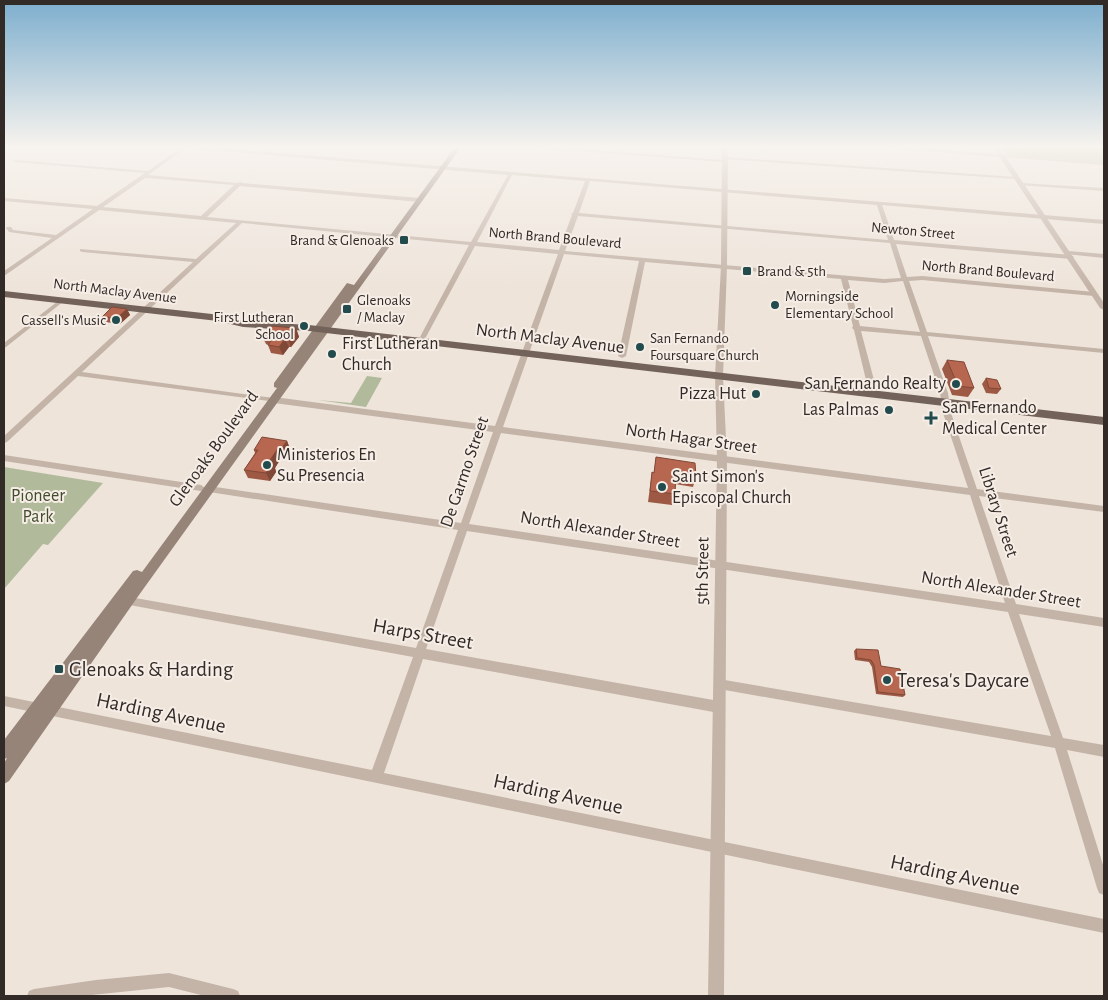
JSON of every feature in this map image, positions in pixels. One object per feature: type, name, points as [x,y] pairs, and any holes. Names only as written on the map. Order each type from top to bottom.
[{"type":"main road","name":"Glenoaks Boulevard","points":[[4,776],[52,710],[124,600],[421,194]]},
{"type":"main road","name":"North Maclay Avenue","points":[[4,294],[222,319],[242,324],[276,327],[289,326],[1104,421]]},
{"type":"main road","name":"Glenoaks Boulevard","points":[[4,752],[36,708],[124,600]]},
{"type":"street","points":[[4,274],[118,194]]},
{"type":"street","points":[[202,218],[228,194]]},
{"type":"street","points":[[358,194],[417,199]]},
{"type":"street","points":[[423,337],[500,194]]},
{"type":"street","name":"De Garmo Street","points":[[376,777],[463,526],[582,194]]},
{"type":"street","name":"5th Street","points":[[716,996],[722,459],[719,376],[724,266],[724,194]]},
{"type":"street","points":[[745,194],[1104,222]]},
{"type":"street","points":[[1027,194],[1104,308]]},
{"type":"street","name":"North Brand Boulevard","points":[[4,199],[642,260],[884,281],[922,278],[1104,294]]},
{"type":"street","name":"Library Street","points":[[878,204],[924,334],[946,403],[947,413],[1059,743],[1104,888]]},
{"type":"street","name":"Newton Street","points":[[574,214],[891,242],[1104,256]]},
{"type":"street","points":[[4,440],[240,222]]},
{"type":"street","points":[[9,228],[11,231],[57,237]]},
{"type":"street","points":[[82,250],[197,261]]},
{"type":"street","points":[[622,356],[642,260]]},
{"type":"street","points":[[844,277],[855,328],[860,338],[870,380],[860,393]]},
{"type":"street","points":[[4,346],[62,300]]},
{"type":"street","points":[[855,328],[938,334],[1104,351]]},
{"type":"street","name":"North Hagar Street","points":[[76,373],[1104,510]]},
{"type":"street","name":"North Alexander Street","points":[[4,458],[1104,622]]},
{"type":"street","name":"Harps Street","points":[[124,600],[719,707]]},
{"type":"street","points":[[720,684],[1104,751]]},
{"type":"street","name":"Harding Avenue","points":[[4,701],[1104,926]]},
{"type":"street","points":[[34,996],[96,987],[169,980],[233,996]]},
{"type":"green space","points":[[367,376],[382,378],[366,407],[318,400],[351,403]]},
{"type":"green space","name":"Pioneer Park","points":[[4,467],[103,483],[48,545],[43,544],[4,589]]},
{"type":"building","points":[[112,307],[127,309],[117,318],[102,317]]},
{"type":"building","points":[[271,326],[296,328],[279,347],[268,345],[274,337],[262,336]]},
{"type":"building","points":[[947,360],[964,362],[974,388],[958,386]]},
{"type":"building","points":[[986,378],[997,380],[1001,389],[989,388]]},
{"type":"building","points":[[262,437],[287,441],[280,450],[277,450],[268,463],[272,464],[266,473],[244,470],[258,450],[254,450]]},
{"type":"building","points":[[656,457],[695,463],[696,476],[676,473],[675,494],[650,491]]},
{"type":"building","name":"Teresa's Daycare","points":[[856,649],[878,650],[881,666],[900,669],[905,695],[878,692],[874,665],[871,660],[857,658]]},
{"type":"place","name":"Brand & Glenoaks","points":[[404,240]]},
{"type":"place","name":"Brand & 5th","points":[[747,271]]},
{"type":"place","name":"Morningside Elementary School","points":[[775,305]]},
{"type":"place","name":"Glenoaks / Maclay","points":[[347,309]]},
{"type":"place","name":"Cassell's Music","points":[[116,320]]},
{"type":"place","name":"First Lutheran School","points":[[304,326]]},
{"type":"place","name":"San Fernando Foursquare Church","points":[[640,347]]},
{"type":"place","name":"First Lutheran Church","points":[[332,354]]},
{"type":"place","name":"San Fernando Realty","points":[[956,384]]},
{"type":"place","name":"Pizza Hut","points":[[756,394]]},
{"type":"place","name":"Las Palmas","points":[[889,410]]},
{"type":"place","name":"San Fernando Medical Center","points":[[931,418]]},
{"type":"place","name":"Ministerios En Su Presencia","points":[[267,465]]},
{"type":"place","name":"Saint Simon's Episcopal Church","points":[[662,487]]},
{"type":"place","name":"Glenoaks & Harding","points":[[59,669]]},
{"type":"place","name":"Teresa's Daycare","points":[[887,680]]}]
